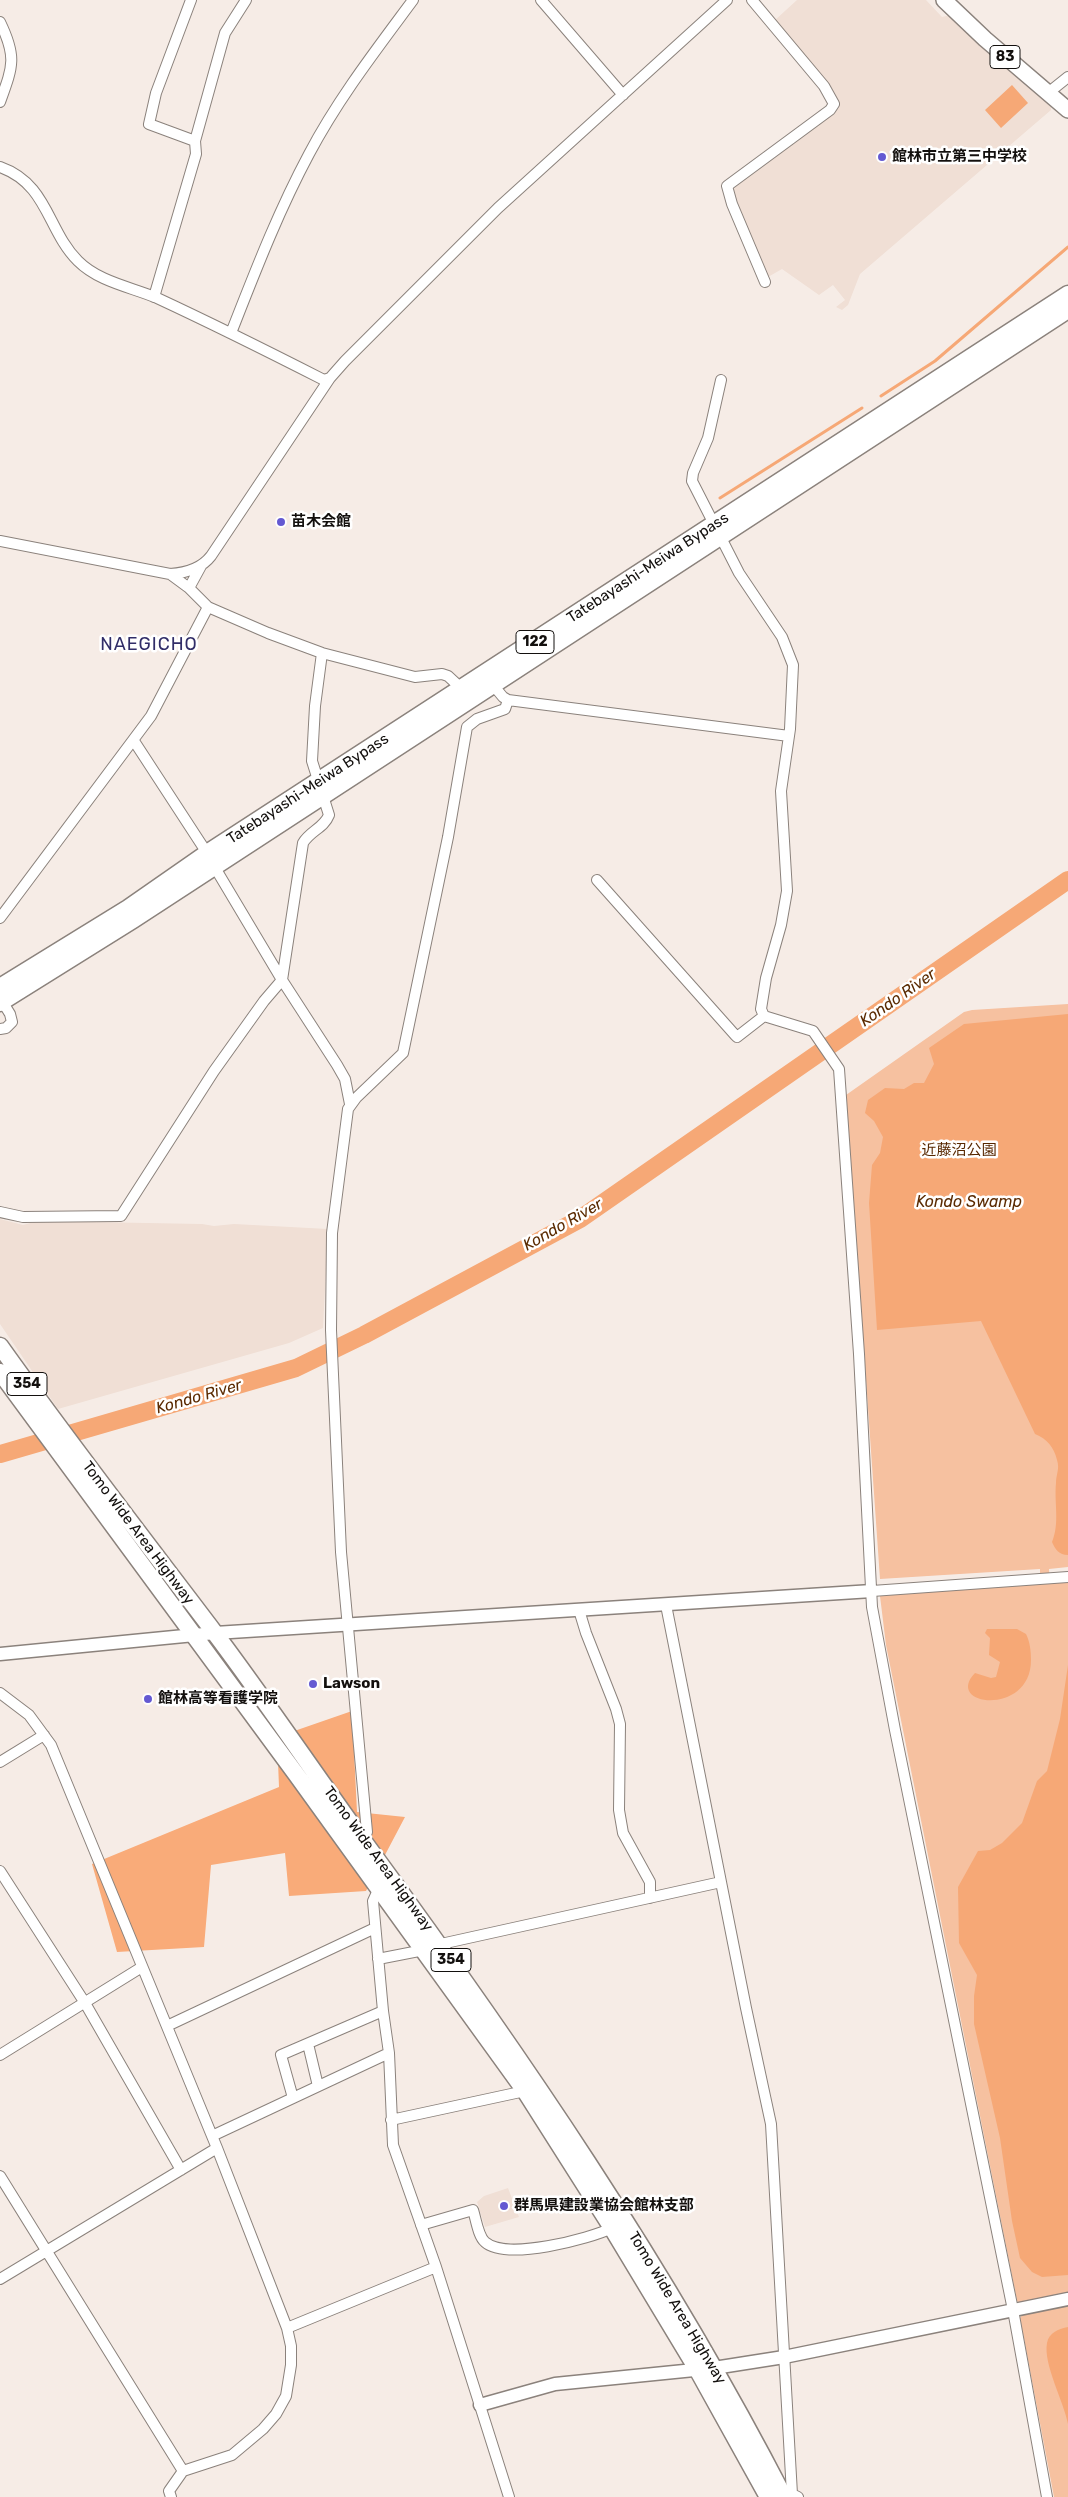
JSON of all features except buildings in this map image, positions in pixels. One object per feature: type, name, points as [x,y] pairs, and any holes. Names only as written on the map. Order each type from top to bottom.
[{"type":"highway","name":"Tatebayashi-Meiwa Bypass","points":[[1,997],[128,908],[211,860],[321,789],[493,685],[1068,294]]},
{"type":"highway","name":"Tatebayashi-Meiwa Bypass","points":[[321,789],[462,689],[1068,310]]},
{"type":"highway","name":"Tomo Wide Area Highway","points":[[0,1346],[47,1425]]},
{"type":"highway","name":"Tomo Wide Area Highway","points":[[0,1372],[47,1425],[215,1633],[363,1840],[441,1944],[539,2088],[611,2200],[714,2368],[784,2497]]},
{"type":"highway","name":"Tomo Wide Area Highway","points":[[69,1453],[194,1636],[525,2090],[612,2228],[697,2370],[768,2497]]},
{"type":"main road","name":"83","points":[[944,0],[991,45],[1068,110]]},
{"type":"street","points":[[191,0],[156,92],[149,124],[195,141]]},
{"type":"street","points":[[154,297],[196,154],[195,141],[225,33],[246,0]]},
{"type":"street","points":[[232,333],[277,218],[309,154],[338,104],[413,0]]},
{"type":"street","points":[[541,0],[623,95]]},
{"type":"street","points":[[190,588],[201,566],[211,556],[330,378],[498,208],[727,0]]},
{"type":"street","points":[[752,0],[824,86],[834,104],[830,110],[727,186],[732,204],[764,282]]},
{"type":"street","points":[[0,22],[12,52],[12,64],[0,102]]},
{"type":"street","points":[[1048,93],[1068,77]]},
{"type":"street","points":[[0,168],[31,186],[68,249],[78,262],[99,276],[154,297],[232,333],[324,380],[330,378]]},
{"type":"street","points":[[721,380],[708,438],[693,473],[692,481],[749,591],[782,637],[793,665],[789,736],[781,791],[787,890],[782,925],[766,978],[761,1009],[764,1016],[813,1031],[819,1036],[838,1065],[859,1344],[872,1607],[895,1730],[1013,2310],[1047,2497]]},
{"type":"street","points":[[0,541],[170,574],[184,572],[201,566]]},
{"type":"street","points":[[170,574],[190,588],[208,606],[322,653],[415,677],[442,674],[452,678],[462,689]]},
{"type":"street","points":[[0,918],[86,801],[134,741],[161,699],[208,606]]},
{"type":"street","points":[[0,1212],[23,1217],[121,1216],[219,1064],[264,1001],[282,980],[301,850],[305,838],[327,820],[329,810],[312,761],[315,706],[322,653]]},
{"type":"street","points":[[493,685],[502,697],[508,700],[789,736]]},
{"type":"street","points":[[363,1840],[367,1832],[341,1543],[331,1334],[332,1233],[348,1109],[350,1104],[403,1053],[448,837],[467,727],[476,718],[505,709],[508,700]]},
{"type":"street","points":[[134,741],[211,860],[282,980],[338,1065],[345,1079],[350,1104]]},
{"type":"street","points":[[597,880],[734,1035],[737,1037],[743,1035],[764,1016]]},
{"type":"street","points":[[0,1029],[6,1028],[12,1022],[1,997]]},
{"type":"street","points":[[0,1654],[215,1633],[666,1605],[1068,1577]]},
{"type":"street","points":[[666,1605],[770,2124],[792,2494],[798,2497]]},
{"type":"street","points":[[579,1610],[620,1724],[619,1810],[623,1833],[650,1882],[650,1898]]},
{"type":"street","points":[[0,1693],[29,1715],[51,1745],[217,2148],[287,2328],[291,2365],[286,2396],[276,2414],[263,2429],[232,2455],[183,2471],[169,2492],[171,2497]]},
{"type":"street","points":[[0,1762],[44,1735]]},
{"type":"street","points":[[0,1871],[85,2003],[181,2170]]},
{"type":"street","points":[[441,1944],[721,1882]]},
{"type":"street","points":[[379,1888],[373,1901],[383,2011],[389,2053],[393,2145],[436,2267],[509,2497]]},
{"type":"street","points":[[167,2026],[376,1928]]},
{"type":"street","points":[[378,1959],[424,1950]]},
{"type":"street","points":[[0,2055],[142,1966]]},
{"type":"street","points":[[293,2098],[281,2055],[383,2011]]},
{"type":"street","points":[[308,2044],[318,2086]]},
{"type":"street","points":[[212,2136],[389,2053]]},
{"type":"street","points":[[391,2120],[525,2090]]},
{"type":"street","points":[[0,2279],[217,2148]]},
{"type":"street","points":[[0,2176],[183,2471]]},
{"type":"street","points":[[422,2225],[472,2210],[486,2244],[505,2248],[536,2248],[576,2241],[612,2228]]},
{"type":"street","points":[[287,2328],[436,2267]]},
{"type":"street","points":[[480,2405],[555,2384],[714,2368],[784,2357],[1068,2299]]},
{"type":"shaded area","name":"館林市立第三中学校","points":[[797,0],[926,0],[942,17],[950,15],[1051,105],[1051,110],[860,274],[848,305],[842,310],[836,307],[845,300],[833,285],[819,295],[782,269],[768,277],[764,275],[730,186],[839,108],[828,85],[774,21]]},
{"type":"shaded area","points":[[0,1219],[23,1225],[38,1221],[202,1224],[214,1226],[234,1224],[328,1229],[323,1328],[289,1343],[58,1409],[0,1324]]},
{"type":"shaded area","points":[[352,1711],[357,1812],[405,1817],[366,1891],[289,1896],[285,1853],[211,1865],[204,1947],[117,1952],[92,1864],[279,1787],[277,1737]]},
{"type":"shaded area","points":[[508,2188],[519,2217],[485,2227],[477,2202],[484,2196]]},
{"type":"green space","name":"近藤沼公園","points":[[1068,1004],[1068,1567],[1049,1569],[1050,1583],[1068,1582],[1068,2497],[1054,2497],[1020,2318],[1023,2314],[1020,2303],[1017,2301],[886,1645],[880,1596],[1040,1583],[1040,1569],[880,1579],[846,1095],[964,1012]]},
{"type":"water","points":[[1012,85],[1028,103],[1001,128],[985,110]]},
{"type":"water","name":"Kondo Swamp","points":[[1068,1014],[1068,1555],[1058,1551],[1052,1542],[1056,1528],[1056,1480],[1058,1466],[1056,1455],[1043,1438],[1035,1434],[981,1321],[877,1330],[869,1203],[872,1165],[880,1153],[883,1137],[874,1121],[865,1113],[868,1100],[885,1088],[904,1089],[914,1083],[924,1083],[934,1064],[929,1048],[964,1024]]},
{"type":"water","points":[[987,1629],[1017,1629],[1026,1634],[1029,1643],[1031,1660],[1027,1678],[1018,1691],[1005,1698],[991,1700],[979,1698],[970,1693],[968,1684],[975,1673],[991,1678],[996,1677],[1000,1662],[989,1655],[990,1638],[985,1633]]},
{"type":"water","points":[[1068,1665],[1068,2275],[1042,2277],[1032,2272],[1020,2258],[1012,2221],[1000,2138],[974,2024],[974,1996],[977,1975],[959,1943],[958,1887],[978,1851],[990,1850],[1002,1843],[1022,1823],[1037,1781],[1047,1771],[1060,1719]]},
{"type":"water","points":[[1068,2327],[1068,2424],[1048,2361],[1047,2343],[1052,2334]]},
{"type":"waterway","points":[[881,396],[935,361],[1068,247]]},
{"type":"waterway","points":[[720,498],[862,408]]},
{"type":"waterway","name":"Kondo River","points":[[0,1454],[296,1368],[364,1335],[580,1219],[1068,880]]},
{"type":"place","name":"館林市立第三中学校","points":[[882,157]]},
{"type":"place","name":"苗木会館","points":[[281,522]]},
{"type":"place","name":"Lawson","points":[[313,1684]]},
{"type":"place","name":"館林高等看護学院","points":[[148,1699]]},
{"type":"place","name":"群馬県建設業協会館林支部","points":[[504,2206]]},
{"type":"district","name":"NAEGICHO","points":[[149,645]]}]
